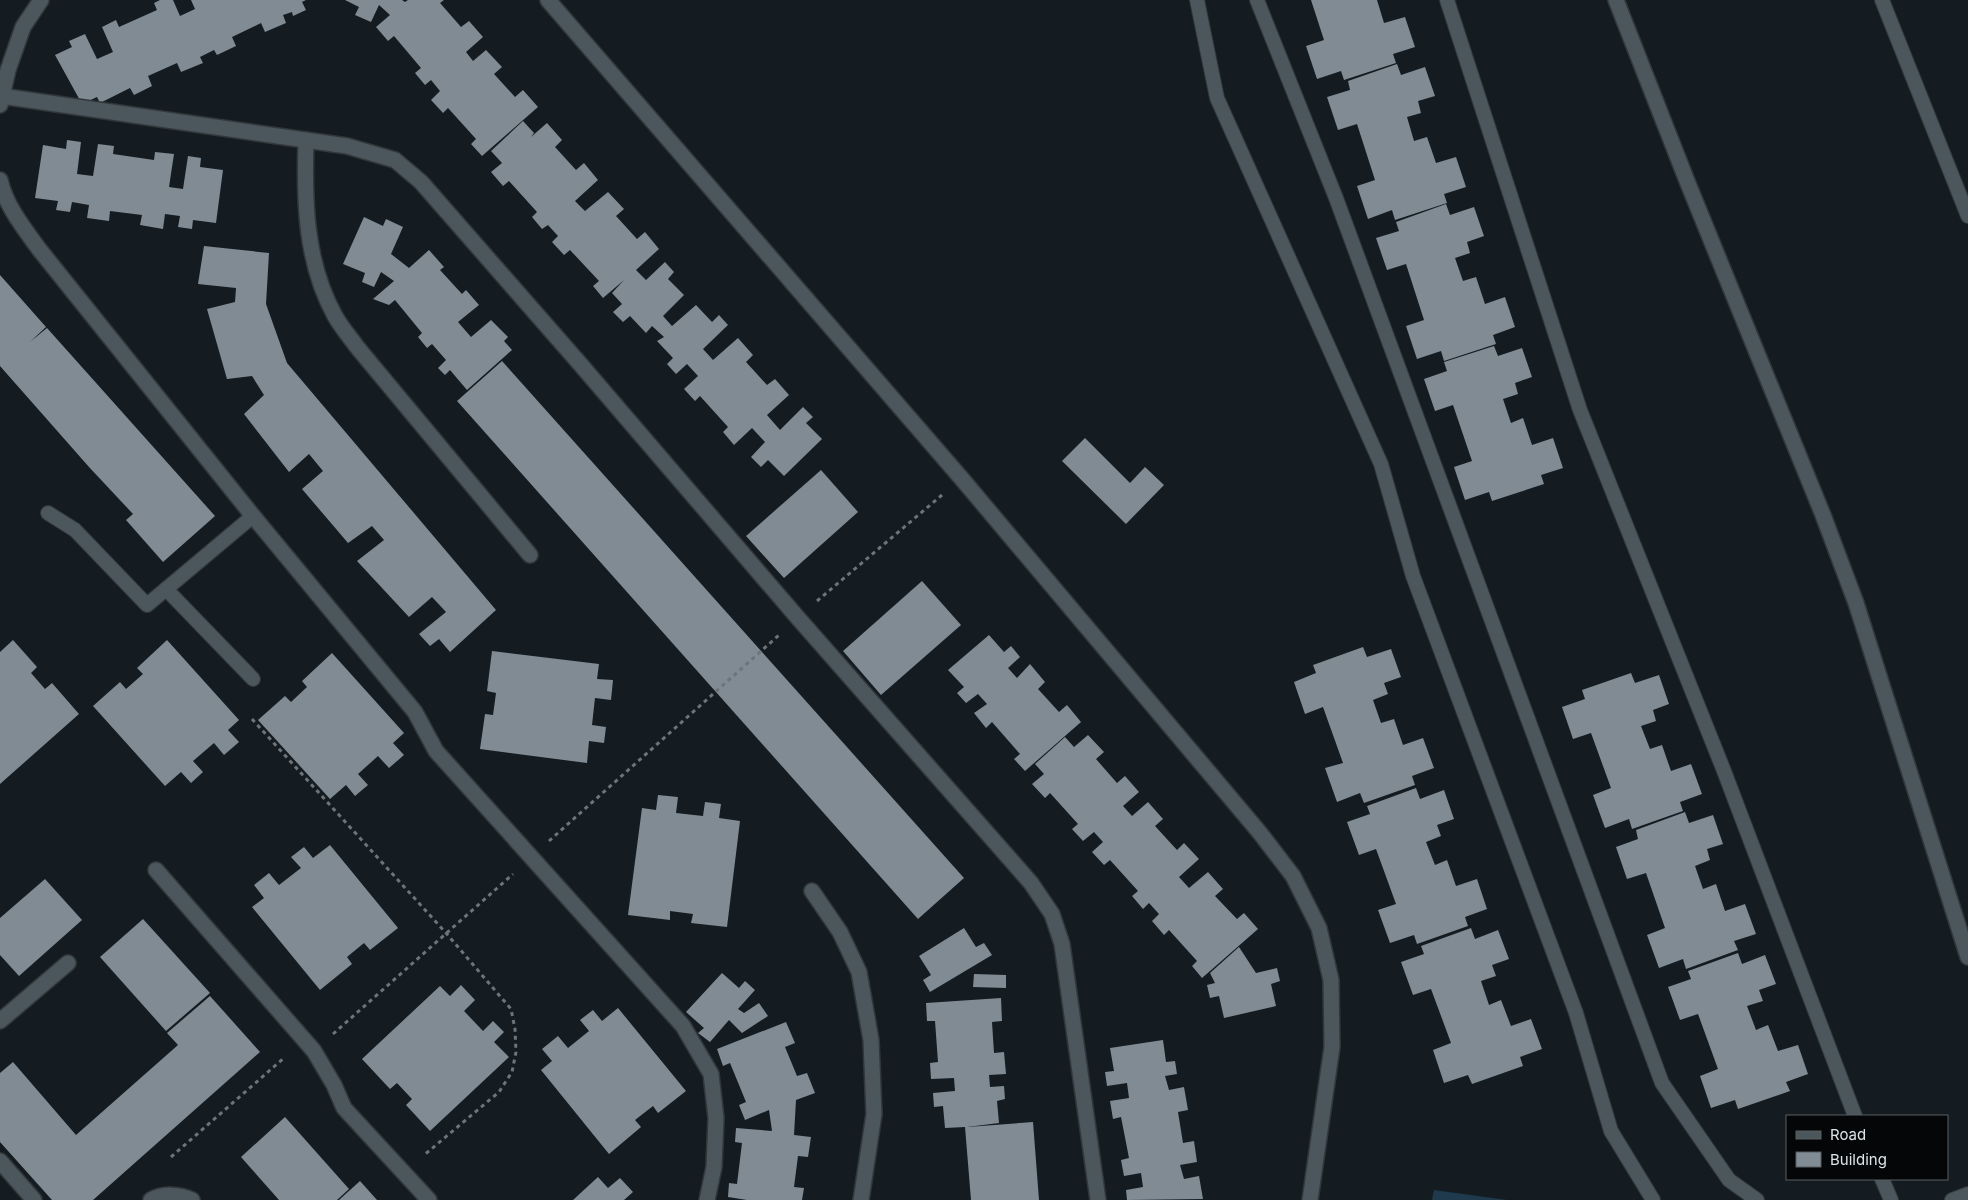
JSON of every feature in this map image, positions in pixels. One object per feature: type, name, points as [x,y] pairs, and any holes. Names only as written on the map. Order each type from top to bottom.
[{"type":"street","points":[[41,0],[23,27],[8,70],[0,101],[347,146],[395,160],[421,182],[798,618],[1031,883],[1052,914],[1062,944],[1098,1200]]},
{"type":"street","points":[[548,0],[962,479],[1260,833],[1293,876],[1319,928],[1331,980],[1332,1047],[1310,1200]]},
{"type":"street","points":[[1616,0],[1833,541],[1856,603],[1968,957]]},
{"type":"street","points":[[306,140],[304,196],[310,245],[321,282],[335,315],[357,348],[530,555]]},
{"type":"street","points":[[0,180],[3,194],[19,221],[253,516],[415,712],[436,751],[683,1026],[711,1074],[716,1118],[714,1167],[707,1200]]},
{"type":"street","points":[[156,870],[309,1045],[328,1073],[344,1108],[429,1200]]},
{"type":"street","points":[[812,891],[840,932],[859,972],[871,1040],[874,1114],[861,1200]]},
{"type":"street","points":[[0,1021],[68,963]]},
{"type":"street","points":[[0,1161],[34,1200]]},
{"type":"street","points":[[152,1200],[159,1195],[184,1196],[192,1200]]},
{"type":"lane","points":[[1197,0],[1217,98],[1381,464],[1413,576],[1576,1013],[1611,1131],[1653,1200]]},
{"type":"lane","points":[[1257,0],[1336,198],[1662,1083],[1728,1180],[1757,1200]]},
{"type":"lane","points":[[1447,0],[1580,410],[1724,771],[1855,1115]]},
{"type":"lane","points":[[1882,0],[1968,216]]},
{"type":"lane","points":[[48,513],[76,530],[147,605],[253,516]]},
{"type":"lane","points":[[166,589],[253,680]]},
{"type":"lane","points":[[1882,1180],[1892,1200]]},
{"type":"lane","points":[[1952,1200],[1968,1194]]},
{"type":"path","points":[[171,1157],[446,933],[798,618],[962,479]]},
{"type":"path","points":[[252,719],[446,933],[511,1009],[515,1030],[516,1052],[512,1072],[499,1092],[404,1173]]},
{"type":"shaded area","points":[[1434,1190],[1507,1200],[1432,1200]]},
{"type":"building","points":[[160,0],[173,0],[180,16],[195,9],[191,0],[306,0],[302,2],[306,10],[293,16],[292,12],[283,15],[286,23],[265,32],[261,23],[232,37],[236,46],[217,55],[214,50],[200,57],[203,63],[181,72],[177,63],[148,76],[152,86],[134,95],[130,88],[100,103],[97,97],[82,104],[55,55],[72,47],[69,41],[85,34],[97,59],[113,52],[102,27],[116,20],[119,27],[157,10],[154,3]]},
{"type":"building","points":[[345,0],[402,0],[405,2],[408,0],[444,0],[440,3],[461,27],[469,21],[483,37],[466,52],[473,61],[486,50],[502,67],[494,74],[515,97],[523,90],[538,107],[482,156],[471,144],[476,139],[448,108],[443,113],[431,100],[440,91],[431,80],[425,85],[415,73],[421,68],[394,36],[388,41],[376,27],[390,15],[379,5],[371,22],[355,15],[359,7]]},
{"type":"building","points":[[1311,0],[1377,0],[1384,23],[1405,17],[1415,47],[1393,54],[1396,63],[1344,80],[1341,71],[1317,79],[1306,46],[1324,40]]},
{"type":"building","points":[[1397,64],[1401,75],[1425,67],[1435,96],[1418,101],[1421,113],[1407,117],[1414,141],[1427,137],[1436,163],[1456,157],[1466,187],[1444,194],[1447,203],[1395,220],[1392,210],[1368,219],[1357,186],[1375,180],[1357,124],[1338,130],[1327,97],[1350,90],[1348,81]]},
{"type":"building","points":[[523,121],[534,133],[531,137],[547,123],[562,140],[555,147],[576,170],[584,163],[598,180],[575,201],[585,211],[608,192],[624,209],[616,216],[637,239],[645,232],[659,249],[636,270],[646,280],[665,262],[674,272],[668,279],[684,295],[663,316],[672,326],[696,305],[712,322],[719,315],[728,325],[703,349],[713,360],[738,338],[753,355],[746,362],[767,385],[775,379],[789,395],[767,415],[780,430],[803,407],[813,417],[806,423],[822,439],[784,476],[768,460],[761,467],[751,457],[765,442],[752,428],[734,445],[723,432],[728,427],[700,396],[695,401],[684,389],[698,376],[687,364],[676,374],[667,364],[673,358],[657,341],[664,337],[652,326],[646,333],[630,316],[623,322],[613,312],[622,304],[612,293],[624,280],[603,298],[593,286],[599,281],[570,250],[564,255],[552,242],[558,236],[548,225],[542,229],[532,217],[537,212],[509,181],[503,186],[491,172],[502,163],[491,151]]},
{"type":"building","points":[[67,140],[81,142],[77,174],[93,176],[98,144],[114,146],[113,154],[154,160],[155,152],[174,154],[169,187],[183,189],[188,156],[201,158],[200,167],[223,170],[216,223],[193,220],[192,229],[178,227],[180,216],[165,214],[163,229],[140,225],[142,215],[110,211],[109,221],[87,218],[89,205],[72,202],[70,212],[56,210],[58,201],[35,198],[43,145],[66,149]]},
{"type":"building","points":[[1446,204],[1450,215],[1474,207],[1484,236],[1467,242],[1470,253],[1455,258],[1463,281],[1476,277],[1485,304],[1505,297],[1515,327],[1493,335],[1496,344],[1444,361],[1441,351],[1417,359],[1406,326],[1424,320],[1406,264],[1387,270],[1376,238],[1399,231],[1396,222]]},
{"type":"building","points":[[364,217],[383,226],[386,219],[403,227],[391,254],[409,268],[429,250],[444,267],[440,270],[462,294],[466,290],[479,305],[458,322],[471,337],[491,320],[508,337],[504,341],[512,350],[467,390],[450,370],[445,375],[438,368],[446,360],[432,344],[427,348],[418,337],[422,333],[395,300],[389,305],[373,299],[394,281],[381,272],[374,287],[362,282],[365,273],[343,264]]},
{"type":"building","points":[[204,246],[269,253],[266,304],[287,363],[496,610],[450,652],[439,639],[430,646],[419,634],[446,612],[432,597],[409,617],[357,561],[384,540],[372,526],[348,543],[302,489],[323,471],[309,454],[289,472],[244,414],[264,395],[252,376],[227,379],[207,309],[235,302],[236,288],[198,284]]},
{"type":"building","points":[[0,275],[46,327],[30,342],[47,328],[215,516],[163,562],[126,520],[133,514],[0,366]]},
{"type":"building","points":[[1494,346],[1498,356],[1522,348],[1532,377],[1515,383],[1518,394],[1503,399],[1511,423],[1523,418],[1532,445],[1553,438],[1563,468],[1541,475],[1544,484],[1492,501],[1489,492],[1465,500],[1454,467],[1472,461],[1453,405],[1435,411],[1424,379],[1447,371],[1444,362]]},
{"type":"building","points":[[502,361],[964,878],[918,919],[457,401]]},
{"type":"building","points":[[1085,438],[1130,483],[1145,467],[1164,485],[1126,524],[1062,461]]},
{"type":"building","points":[[821,470],[858,512],[784,578],[746,536]]},
{"type":"building","points":[[922,581],[961,625],[881,695],[843,651]]},
{"type":"building","points":[[989,635],[1004,652],[1011,646],[1020,657],[1008,668],[1017,678],[1030,664],[1045,682],[1038,689],[1059,712],[1067,705],[1081,722],[1025,771],[1014,759],[1020,754],[992,722],[986,728],[974,713],[987,704],[978,694],[966,703],[957,693],[964,687],[948,670]]},
{"type":"building","points":[[13,640],[37,667],[31,673],[45,689],[52,683],[79,714],[0,784],[0,652]]},
{"type":"building","points":[[167,640],[239,720],[228,730],[239,742],[224,755],[214,743],[193,761],[203,772],[191,783],[181,772],[165,786],[93,706],[120,682],[126,689],[143,674],[137,668]]},
{"type":"building","points":[[1363,647],[1367,657],[1391,649],[1401,677],[1384,683],[1388,694],[1373,700],[1381,723],[1394,719],[1403,745],[1423,738],[1434,768],[1412,776],[1415,785],[1364,803],[1360,793],[1337,802],[1325,768],[1343,763],[1323,707],[1305,714],[1294,682],[1316,673],[1313,665]]},
{"type":"building","points":[[492,651],[599,664],[597,679],[613,680],[611,700],[595,698],[592,725],[606,727],[604,743],[589,741],[587,763],[480,749],[485,714],[493,715],[496,693],[487,691]]},
{"type":"building","points":[[332,653],[404,733],[393,743],[404,755],[389,768],[378,756],[358,774],[368,785],[355,796],[346,785],[330,799],[258,720],[285,696],[291,702],[307,687],[302,681]]},
{"type":"building","points":[[1631,673],[1635,683],[1659,675],[1669,704],[1653,710],[1656,721],[1641,726],[1650,749],[1662,745],[1671,771],[1691,764],[1702,794],[1680,802],[1683,811],[1632,829],[1629,819],[1605,828],[1593,795],[1611,788],[1591,733],[1573,739],[1562,707],[1585,699],[1582,690]]},
{"type":"building","points":[[1088,735],[1104,752],[1096,759],[1117,783],[1125,776],[1139,792],[1123,806],[1132,816],[1148,802],[1163,819],[1155,826],[1177,850],[1184,843],[1199,859],[1179,877],[1189,888],[1208,872],[1223,889],[1215,896],[1237,919],[1244,913],[1258,929],[1202,978],[1192,966],[1197,961],[1169,930],[1164,935],[1152,921],[1159,914],[1149,903],[1143,909],[1132,896],[1138,891],[1110,860],[1104,865],[1092,852],[1103,842],[1094,832],[1083,841],[1072,829],[1078,824],[1050,793],[1045,798],[1032,784],[1044,774],[1035,764],[1065,737],[1074,747]]},
{"type":"building","points":[[1416,788],[1420,799],[1444,790],[1454,819],[1437,825],[1441,836],[1426,842],[1435,865],[1447,860],[1456,886],[1477,879],[1487,909],[1465,917],[1468,926],[1417,944],[1414,935],[1390,943],[1378,910],[1396,904],[1376,849],[1359,855],[1347,822],[1370,814],[1367,806]]},
{"type":"building","points":[[658,795],[678,797],[676,813],[703,816],[705,802],[721,804],[719,818],[740,821],[727,927],[691,923],[693,914],[670,911],[670,920],[628,915],[642,808],[656,810]]},
{"type":"building","points":[[1685,812],[1689,823],[1713,815],[1723,844],[1707,849],[1710,860],[1695,866],[1703,889],[1716,884],[1725,911],[1745,904],[1756,934],[1734,941],[1738,950],[1686,969],[1683,959],[1659,968],[1647,935],[1665,928],[1646,873],[1627,879],[1616,847],[1638,839],[1636,830]]},
{"type":"building","points":[[330,845],[398,928],[370,950],[364,943],[347,957],[352,964],[320,990],[252,907],[264,898],[254,885],[269,873],[279,885],[301,868],[291,857],[304,847],[313,858]]},
{"type":"building","points":[[45,879],[82,920],[19,976],[0,955],[0,918]]},
{"type":"building","points":[[143,919],[210,993],[166,1031],[100,957]]},
{"type":"building","points":[[964,928],[976,947],[984,943],[992,955],[930,992],[923,980],[931,975],[919,956]]},
{"type":"building","points":[[1471,928],[1475,939],[1498,930],[1509,959],[1492,965],[1496,976],[1481,981],[1489,1005],[1501,1000],[1511,1026],[1531,1019],[1542,1049],[1520,1057],[1523,1066],[1472,1084],[1468,1075],[1444,1083],[1433,1050],[1451,1043],[1431,989],[1413,995],[1401,962],[1424,954],[1421,946]]},
{"type":"building","points":[[1239,947],[1256,973],[1277,968],[1280,981],[1271,984],[1276,1006],[1224,1018],[1219,996],[1210,998],[1207,985],[1215,983],[1210,973]]},
{"type":"building","points":[[1738,953],[1742,964],[1765,955],[1776,984],[1759,990],[1763,1001],[1747,1006],[1756,1030],[1768,1025],[1778,1051],[1798,1045],[1808,1074],[1786,1082],[1790,1091],[1738,1109],[1735,1100],[1711,1108],[1700,1076],[1718,1069],[1698,1014],[1680,1020],[1668,987],[1691,979],[1688,971]]},
{"type":"building","points":[[722,973],[739,988],[745,981],[755,990],[738,1009],[744,1013],[759,1003],[768,1016],[742,1033],[729,1020],[710,1042],[698,1033],[704,1028],[686,1012]]},
{"type":"building","points":[[974,974],[1006,975],[1006,988],[973,987]]},
{"type":"building","points":[[461,985],[475,1000],[464,1011],[483,1031],[493,1021],[504,1032],[494,1042],[509,1057],[430,1131],[406,1105],[412,1099],[397,1083],[390,1089],[362,1059],[440,986],[450,996]]},
{"type":"building","points":[[210,996],[260,1052],[93,1200],[52,1200],[0,1142],[0,1073],[13,1062],[76,1135],[178,1045],[167,1033]]},
{"type":"building","points":[[1001,998],[1002,1021],[992,1022],[994,1053],[1004,1052],[1006,1074],[989,1075],[990,1087],[1004,1086],[1005,1099],[997,1101],[999,1123],[967,1127],[1033,1122],[1039,1200],[971,1200],[965,1127],[945,1128],[943,1106],[934,1107],[933,1093],[955,1091],[954,1078],[931,1079],[930,1063],[938,1062],[935,1021],[927,1021],[926,1003]]},
{"type":"building","points":[[618,1008],[686,1091],[658,1113],[653,1106],[635,1120],[641,1127],[609,1154],[541,1070],[552,1061],[542,1049],[558,1036],[568,1048],[589,1031],[580,1020],[593,1010],[602,1021]]},
{"type":"building","points":[[786,1022],[795,1043],[785,1047],[797,1076],[807,1073],[815,1093],[796,1100],[794,1135],[811,1137],[808,1157],[798,1156],[794,1187],[804,1188],[802,1200],[747,1200],[728,1197],[729,1183],[737,1184],[742,1143],[735,1142],[736,1128],[772,1131],[769,1110],[745,1120],[739,1105],[746,1102],[730,1063],[723,1066],[717,1049]]},
{"type":"building","points":[[1163,1040],[1166,1062],[1175,1061],[1177,1074],[1165,1076],[1169,1090],[1184,1087],[1188,1110],[1178,1112],[1183,1143],[1194,1141],[1197,1162],[1180,1165],[1184,1179],[1199,1176],[1203,1199],[1127,1200],[1126,1190],[1143,1187],[1141,1173],[1124,1176],[1121,1160],[1129,1158],[1121,1117],[1113,1119],[1110,1101],[1129,1098],[1127,1083],[1107,1086],[1105,1072],[1114,1071],[1110,1048]]},
{"type":"building","points":[[285,1117],[349,1189],[337,1200],[279,1200],[241,1157]]},
{"type":"building","points":[[598,1177],[608,1188],[620,1178],[633,1192],[624,1200],[573,1200]]},
{"type":"building","points":[[360,1181],[377,1200],[339,1200]]}]
